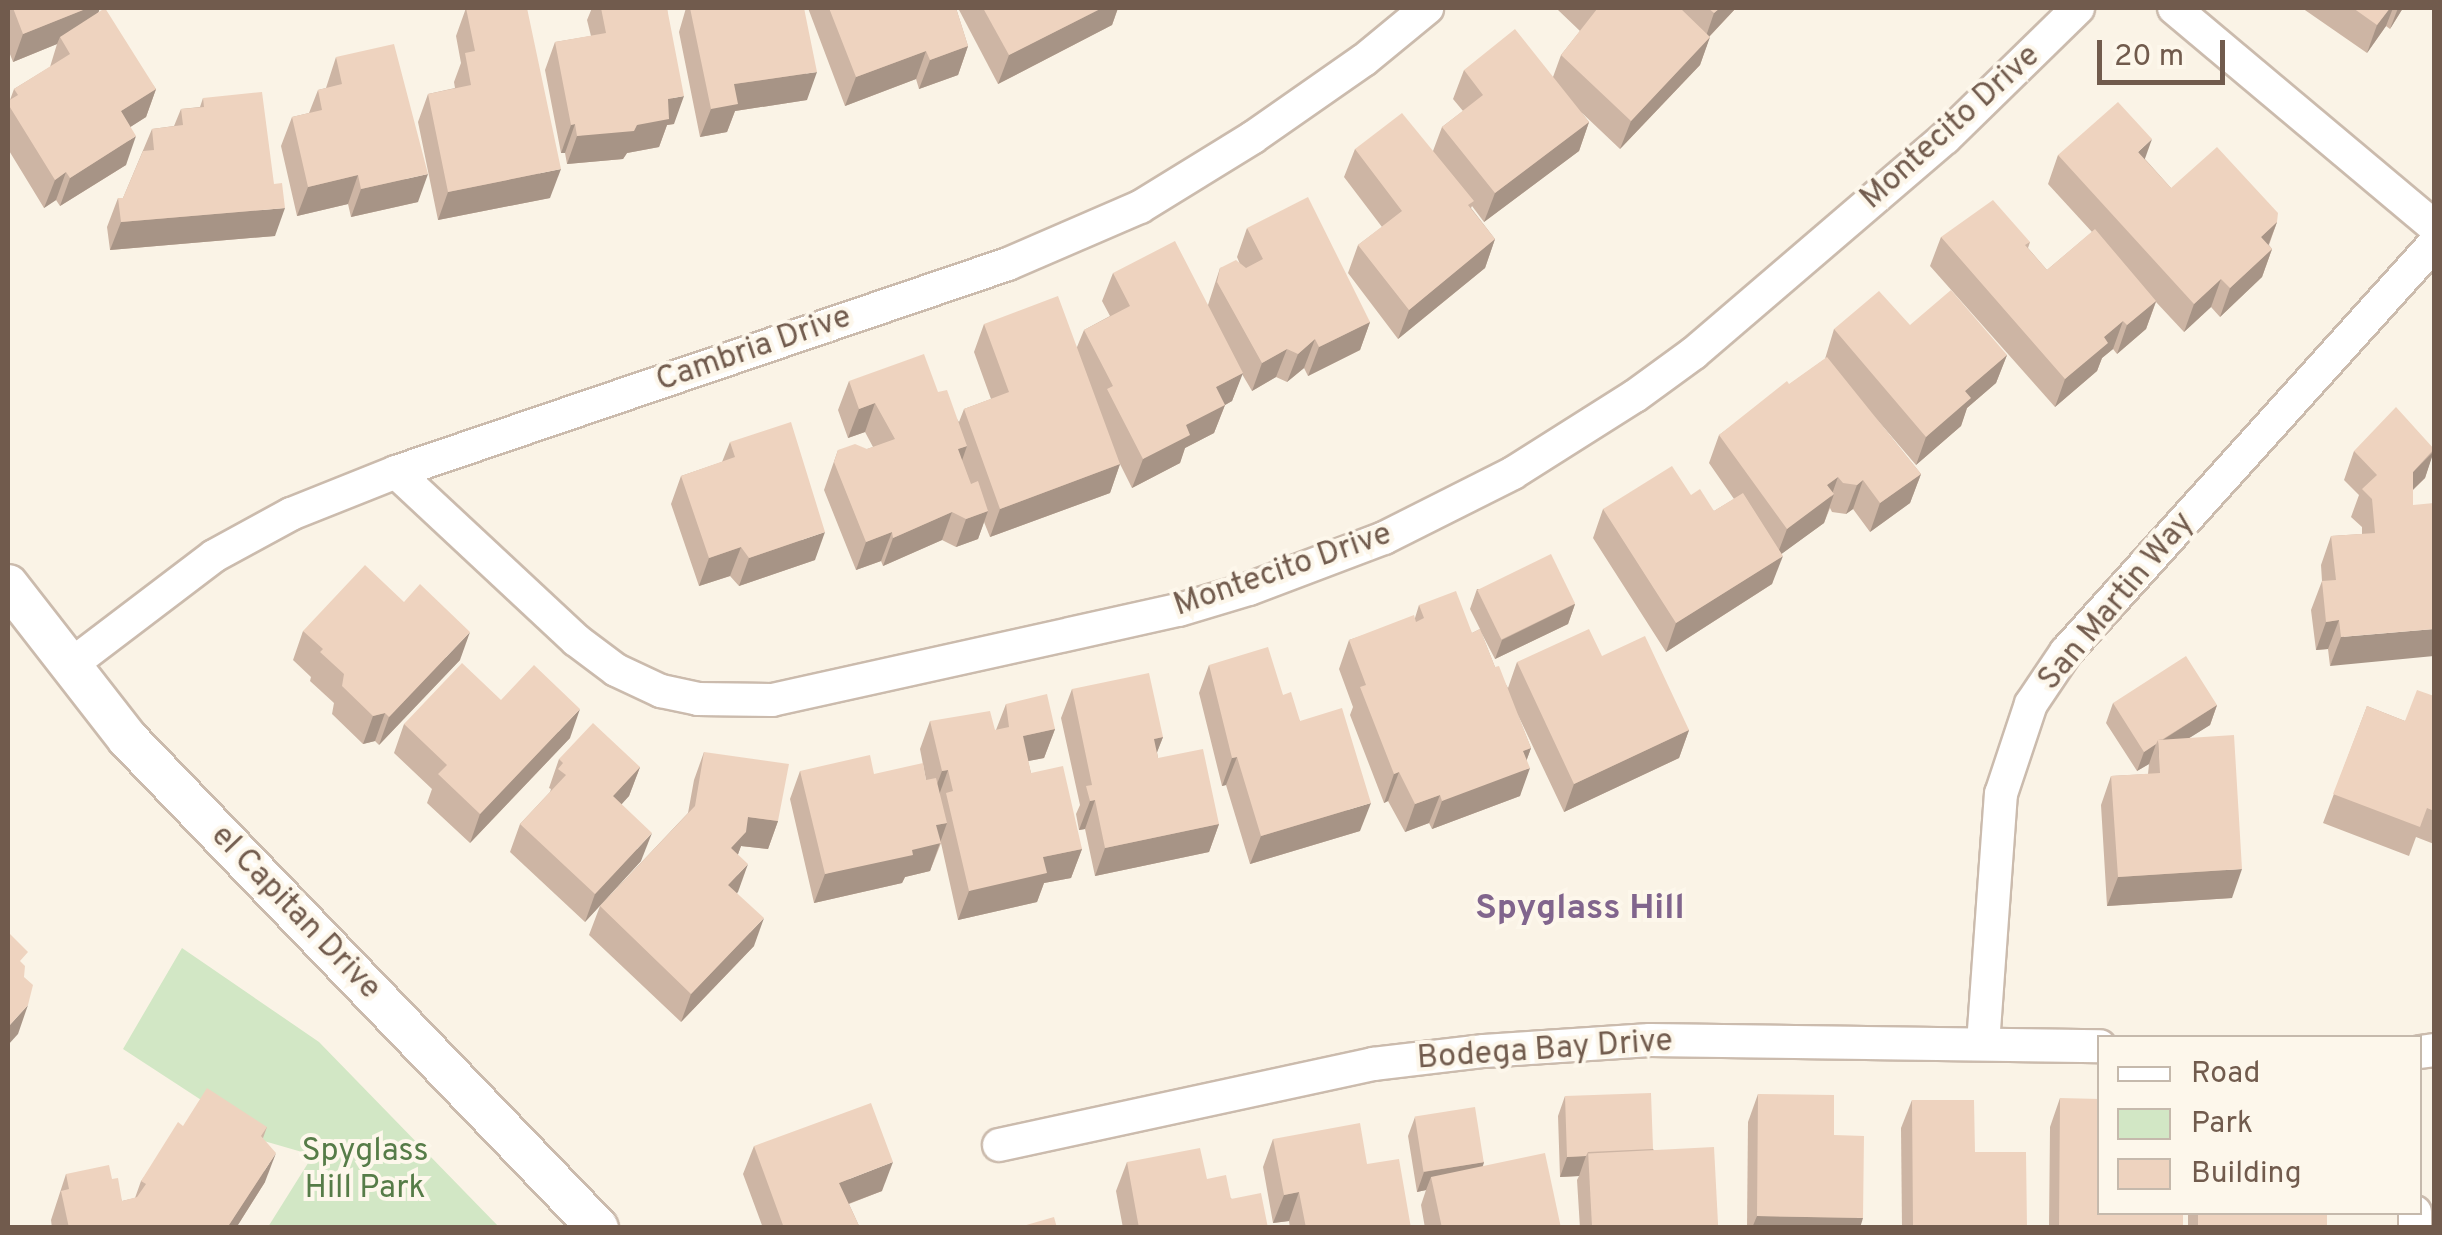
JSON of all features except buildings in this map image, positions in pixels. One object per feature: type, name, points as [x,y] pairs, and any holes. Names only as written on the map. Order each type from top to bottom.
[{"type":"street","name":"Cambria Drive","points":[[68,667],[214,556],[290,514],[396,472],[1008,264],[1140,207],[1252,138],[1364,60],[1427,8]]},
{"type":"street","name":"Montecito Drive","points":[[396,472],[576,640],[616,670],[661,691],[698,700],[772,700],[1180,610],[1266,583],[1384,538],[1513,473],[1590,426],[1694,353],[1945,138],[2078,8]]},
{"type":"street","points":[[2174,8],[2434,226]]},
{"type":"street","name":"San Martin Way","points":[[1983,1044],[2001,794],[2031,704],[2066,652],[2434,244]]},
{"type":"street","name":"el Capitan Drive","points":[[8,586],[68,667],[192,807],[598,1228]]},
{"type":"street","name":"Bodega Bay Drive","points":[[999,1146],[1373,1064],[1484,1051],[1650,1040],[2097,1046]]},
{"type":"green space","name":"Spyglass Hill Park","points":[[182,948],[319,1042],[499,1227],[268,1227],[310,1160],[302,1152],[264,1141],[123,1049]]},
{"type":"district","name":"Spyglass Hill","points":[[1580,909]]}]
